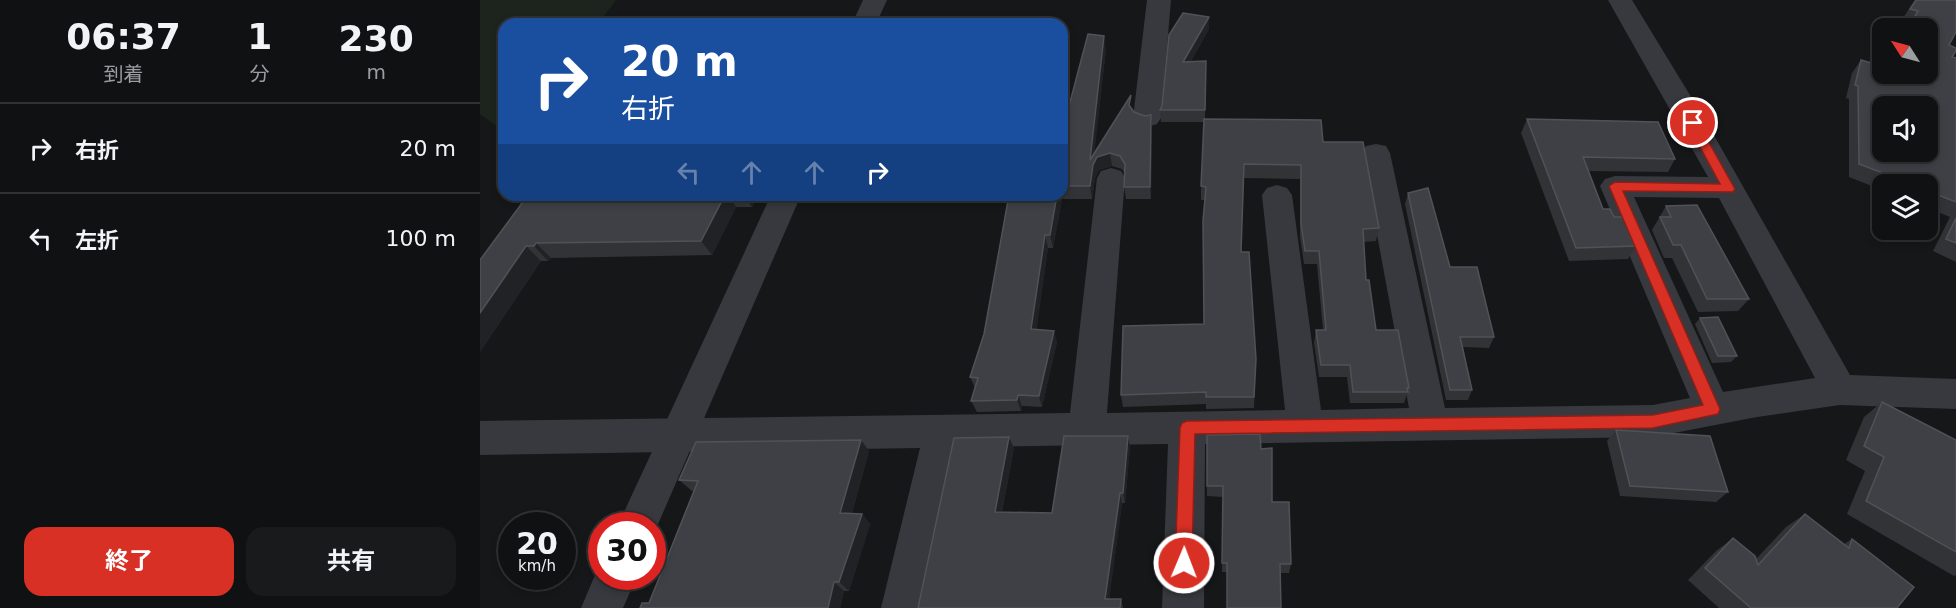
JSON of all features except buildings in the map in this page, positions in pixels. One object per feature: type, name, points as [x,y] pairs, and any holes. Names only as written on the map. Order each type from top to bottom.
[{"type":"street","points":[[867,18],[875,0]]},
{"type":"street","points":[[1147,118],[1159,0]]},
{"type":"street","points":[[1620,0],[1729,189],[1840,390]]},
{"type":"street","points":[[1376,153],[1430,424]]},
{"type":"street","points":[[1087,429],[1111,178]]},
{"type":"street","points":[[1713,409],[1615,186],[1729,189]]},
{"type":"street","points":[[1277,195],[1305,426]]},
{"type":"street","points":[[643,512],[676,435],[783,201]]},
{"type":"street","points":[[480,438],[1653,421],[1757,400],[1840,390],[1956,394]]},
{"type":"street","points":[[1183,608],[1187,428]]},
{"type":"street","points":[[902,608],[943,431]]},
{"type":"street","points":[[602,608],[610,590]]},
{"type":"shaded area","points":[[480,0],[616,0],[602,18],[498,18],[498,127],[480,114]]},
{"type":"route","points":[[1184,563],[1187,428],[1653,421],[1713,409],[1615,186],[1729,189],[1693,123]]}]
